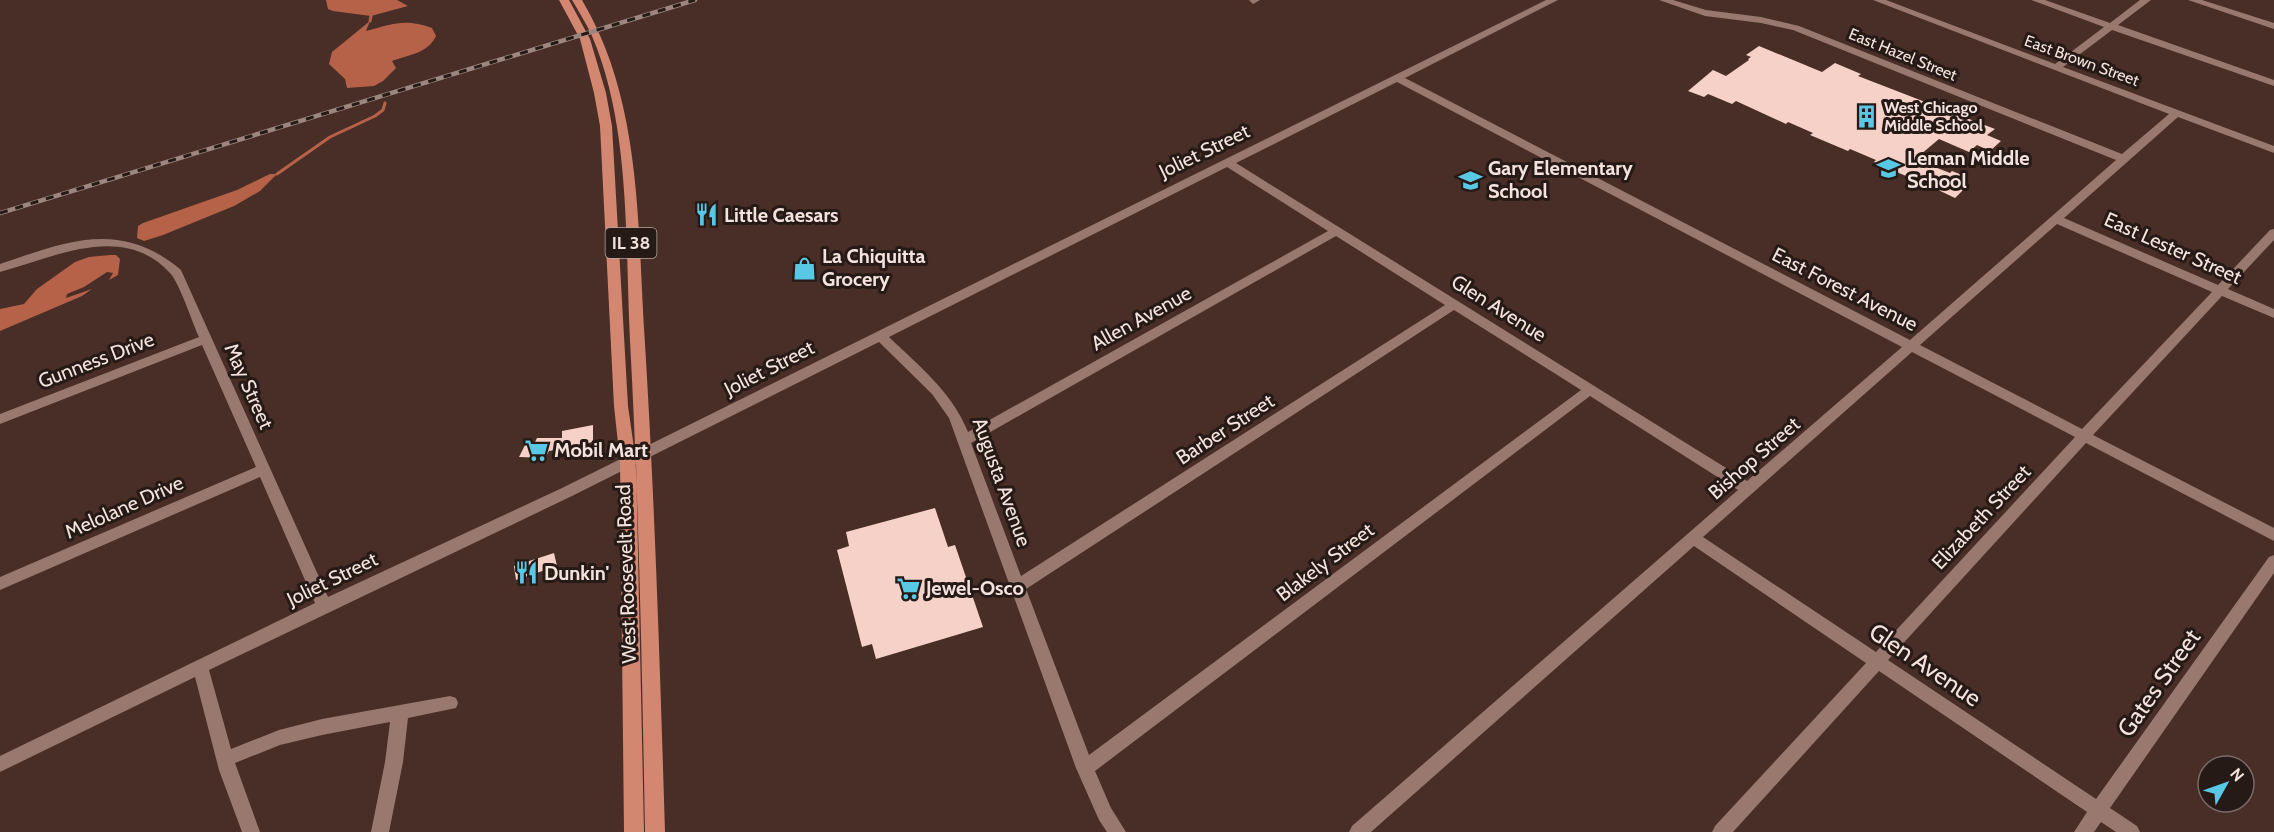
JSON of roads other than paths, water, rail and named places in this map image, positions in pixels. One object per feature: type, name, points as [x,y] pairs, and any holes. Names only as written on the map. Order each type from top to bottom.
[{"type":"main road","name":"West Roosevelt Road","points":[[564,0],[585,39],[600,93],[606,126],[621,406],[628,462],[634,832]]},
{"type":"main road","name":"West Roosevelt Road","points":[[577,0],[597,36],[604,56],[623,140],[645,454],[655,832]]},
{"type":"street","name":"Joliet Street","points":[[0,764],[324,606],[645,454],[1553,0]]},
{"type":"street","name":"East Hazel Street","points":[[1664,0],[1705,14],[1774,22],[1808,32],[2124,159]]},
{"type":"street","name":"East Brown Street","points":[[1878,0],[2274,150]]},
{"type":"street","points":[[2036,0],[2274,83]]},
{"type":"street","points":[[2057,67],[2146,0]]},
{"type":"street","points":[[2193,0],[2274,26]]},
{"type":"street","name":"East Forest Avenue","points":[[1397,78],[2274,535]]},
{"type":"street","name":"Bishop Street","points":[[1358,832],[2176,113]]},
{"type":"street","name":"Glen Avenue","points":[[1227,162],[1748,489]]},
{"type":"street","name":"East Lester Street","points":[[2056,219],[2274,314]]},
{"type":"street","name":"Allen Avenue","points":[[965,440],[1336,231]]},
{"type":"street","name":"Elizabeth Street","points":[[1721,832],[2084,436],[2274,233]]},
{"type":"street","name":"May Street","points":[[0,268],[60,247],[103,241],[134,246],[150,252],[177,273],[324,606]]},
{"type":"street","name":"Barber Street","points":[[1018,586],[1454,305]]},
{"type":"street","name":"Augusta Avenue","points":[[880,336],[944,398],[952,411],[965,440],[1085,768],[1105,814],[1117,832]]},
{"type":"street","name":"Gunness Drive","points":[[0,419],[206,339]]},
{"type":"street","name":"Blakely Street","points":[[1085,768],[1590,390]]},
{"type":"street","name":"Melolane Drive","points":[[0,584],[264,469]]},
{"type":"street","name":"Glen Avenue","points":[[1693,538],[2131,832]]},
{"type":"street","name":"Gates Street","points":[[2083,832],[2274,561]]},
{"type":"street","points":[[200,666],[225,759],[251,832]]},
{"type":"street","points":[[225,759],[279,738],[322,727],[450,703]]},
{"type":"street","points":[[380,832],[392,771],[400,712]]},
{"type":"waterway","points":[[370,21],[371,16]]},
{"type":"waterway","points":[[277,174],[330,137],[375,116],[383,110],[385,103]]},
{"type":"railway","points":[[0,213],[695,0]]},
{"type":"place","name":"West Chicago Middle School","points":[[1866,116]]},
{"type":"place","name":"Leman Middle School","points":[[1889,169]]},
{"type":"place","name":"Gary Elementary School","points":[[1470,180]]},
{"type":"place","name":"Little Caesars","points":[[706,215]]},
{"type":"place","name":"La Chiquitta Grocery","points":[[804,268]]},
{"type":"place","name":"Mobil Mart","points":[[536,450]]},
{"type":"place","name":"Dunkin'","points":[[526,573]]},
{"type":"place","name":"Jewel-Osco","points":[[908,588]]}]
